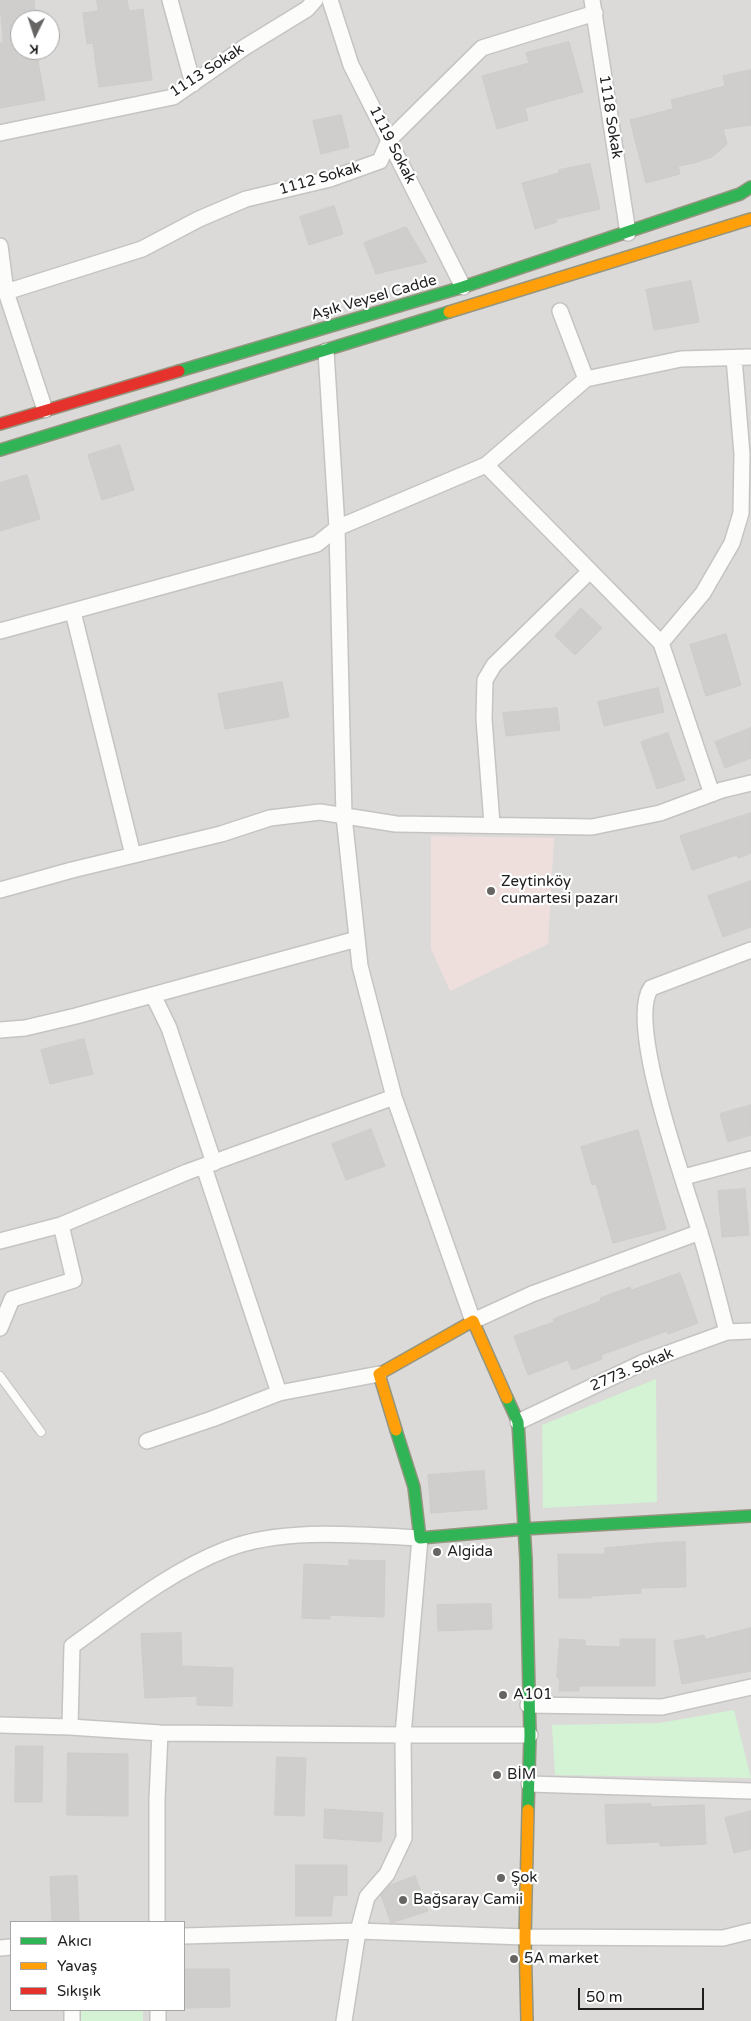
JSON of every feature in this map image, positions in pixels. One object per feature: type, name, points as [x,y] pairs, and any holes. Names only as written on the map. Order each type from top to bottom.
[{"type":"main road","name":"Aşık Veysel Cadde","points":[[0,424],[463,287],[628,233],[740,194],[751,187]]},
{"type":"main road","points":[[0,450],[751,219]]},
{"type":"main road","points":[[528,2021],[525,1937],[530,1735],[524,1529],[518,1422],[473,1321],[379,1374],[414,1487],[420,1538],[524,1529],[751,1516]]},
{"type":"street","points":[[170,0],[193,84]]},
{"type":"street","name":"1113 Sokak","points":[[0,133],[173,97],[245,47],[307,9],[314,0]]},
{"type":"street","name":"1119 Sokak","points":[[330,0],[351,65],[463,287]]},
{"type":"street","name":"1112 Sokak","points":[[6,292],[142,249],[199,219],[246,198],[330,179],[380,161],[389,140],[482,48],[593,6]]},
{"type":"street","name":"1118 Sokak","points":[[593,6],[628,233]]},
{"type":"street","points":[[0,246],[6,292],[45,410]]},
{"type":"street","points":[[560,311],[586,379]]},
{"type":"street","points":[[326,351],[336,528],[344,816],[360,966],[394,1097],[473,1321],[532,1294],[700,1232]]},
{"type":"street","points":[[0,631],[317,544],[336,528],[486,465],[586,379],[681,359],[751,357]]},
{"type":"street","points":[[661,643],[704,593],[732,543],[741,513],[742,454],[734,358]]},
{"type":"street","points":[[486,465],[661,643],[712,794]]},
{"type":"street","points":[[492,824],[484,719],[485,680],[494,664],[590,571]]},
{"type":"street","points":[[73,612],[133,855]]},
{"type":"street","points":[[0,890],[221,834],[270,818],[320,812],[396,824],[592,827],[660,813],[712,794],[751,783]]},
{"type":"street","points":[[0,1030],[25,1028],[76,1016],[357,938]]},
{"type":"street","points":[[728,1332],[684,1177],[659,1099],[649,1056],[644,1010],[646,995],[651,988],[751,950]]},
{"type":"street","points":[[153,995],[169,1028],[279,1393]]},
{"type":"street","points":[[0,1241],[61,1226],[209,1165],[394,1097]]},
{"type":"street","points":[[684,1177],[751,1159]]},
{"type":"street","points":[[0,1328],[12,1300],[74,1280],[61,1226]]},
{"type":"street","name":"2773. Sokak","points":[[518,1422],[644,1362],[728,1332],[751,1331]]},
{"type":"street","points":[[147,1441],[212,1419],[279,1393],[379,1374]]},
{"type":"street","points":[[70,1727],[72,1646],[179,1572],[228,1549],[264,1539],[334,1533],[420,1538],[403,1735],[404,1838],[387,1874],[367,1896],[358,1931],[344,2021]]},
{"type":"street","points":[[528,1705],[662,1708],[751,1687]]},
{"type":"street","points":[[0,1725],[160,1733],[530,1735]]},
{"type":"street","points":[[157,1921],[157,1799],[160,1733]]},
{"type":"street","points":[[528,1784],[751,1791]]},
{"type":"street","points":[[185,1936],[358,1931],[525,1937],[723,1938],[751,1931]]},
{"type":"lane","points":[[0,1376],[41,1432]]},
{"type":"shaded area","points":[[0,0],[751,0],[751,2021],[0,2021]]},
{"type":"shaded area","name":"Zeytinköy cumartesi pazarı","points":[[431,836],[554,838],[548,944],[450,991],[431,949]]},
{"type":"green space","points":[[656,1379],[657,1502],[543,1508],[542,1425]]},
{"type":"green space","points":[[734,1710],[751,1778],[555,1775],[552,1725],[659,1723]]},
{"type":"green space","points":[[79,2011],[143,2011],[143,2021],[79,2021]]},
{"type":"building","points":[[0,0],[34,0],[35,10],[10,10],[10,60],[38,60],[45,100],[0,108],[0,43],[3,43]]},
{"type":"building","points":[[97,0],[127,0],[129,11],[143,9],[152,80],[99,87],[93,43],[87,44],[83,13],[98,11]]},
{"type":"building","points":[[569,42],[583,92],[525,108],[528,120],[497,129],[482,76],[529,63],[526,53]]},
{"type":"building","points":[[751,70],[751,125],[723,129],[727,144],[712,157],[678,166],[680,174],[646,183],[630,120],[673,109],[671,100],[725,86],[723,76]]},
{"type":"building","points":[[341,115],[349,147],[321,154],[313,121]]},
{"type":"building","points":[[590,164],[600,209],[556,219],[557,222],[535,229],[522,183],[559,173],[559,170]]},
{"type":"building","points":[[334,206],[343,234],[309,245],[300,217]]},
{"type":"building","points":[[406,227],[427,262],[376,274],[364,243]]},
{"type":"building","points":[[691,281],[699,322],[654,330],[646,290]]},
{"type":"building","points":[[120,445],[134,490],[102,500],[88,455]]},
{"type":"building","points":[[27,475],[40,519],[0,531],[0,483]]},
{"type":"building","points":[[581,608],[602,628],[575,655],[555,636]]},
{"type":"building","points":[[726,634],[741,685],[706,696],[690,645]]},
{"type":"building","points":[[282,682],[289,717],[225,729],[218,694]]},
{"type":"building","points":[[658,688],[664,712],[604,726],[598,702]]},
{"type":"building","points":[[557,708],[560,730],[506,736],[503,713]]},
{"type":"building","points":[[751,728],[751,758],[725,768],[715,742]]},
{"type":"building","points":[[668,733],[685,780],[657,789],[641,742]]},
{"type":"building","points":[[751,813],[751,853],[738,858],[737,855],[692,870],[680,836]]},
{"type":"building","points":[[751,881],[751,927],[723,937],[708,896]]},
{"type":"building","points":[[84,1039],[93,1074],[50,1084],[41,1050]]},
{"type":"building","points":[[751,1105],[751,1135],[728,1142],[720,1114]]},
{"type":"building","points":[[371,1129],[385,1166],[346,1180],[332,1144]]},
{"type":"building","points":[[638,1130],[666,1229],[613,1243],[596,1184],[592,1185],[581,1147]]},
{"type":"building","points":[[745,1189],[749,1235],[722,1237],[718,1191]]},
{"type":"building","points":[[680,1273],[698,1323],[668,1334],[667,1331],[601,1355],[602,1359],[572,1370],[568,1360],[528,1375],[514,1336],[554,1322],[553,1319],[601,1301],[600,1298],[630,1287],[631,1290]]},
{"type":"building","points":[[484,1471],[487,1509],[431,1513],[428,1475]]},
{"type":"building","points":[[685,1542],[686,1587],[641,1588],[641,1593],[591,1596],[591,1598],[559,1598],[558,1554],[605,1554],[605,1548]]},
{"type":"building","points":[[349,1560],[385,1561],[384,1617],[330,1615],[330,1619],[302,1618],[304,1564],[349,1566]]},
{"type":"building","points":[[491,1604],[492,1629],[438,1631],[437,1605]]},
{"type":"building","points":[[751,1628],[751,1671],[682,1684],[674,1641],[704,1635],[705,1639]]},
{"type":"building","points":[[181,1633],[182,1666],[233,1668],[232,1706],[197,1705],[197,1696],[145,1698],[141,1634]]},
{"type":"building","points":[[560,1639],[585,1640],[585,1646],[620,1647],[620,1639],[655,1639],[655,1686],[579,1686],[579,1691],[559,1691],[560,1680],[557,1677]]},
{"type":"building","points":[[16,1746],[43,1746],[42,1802],[15,1802]]},
{"type":"building","points":[[68,1753],[128,1754],[128,1816],[67,1815]]},
{"type":"building","points":[[277,1757],[306,1758],[304,1816],[275,1815]]},
{"type":"building","points":[[651,1804],[651,1807],[704,1805],[706,1844],[660,1846],[660,1842],[607,1844],[605,1805]]},
{"type":"building","points":[[325,1809],[383,1813],[381,1842],[324,1838]]},
{"type":"building","points":[[751,1811],[751,1849],[734,1853],[725,1818]]},
{"type":"building","points":[[296,1865],[347,1865],[347,1895],[333,1896],[331,1916],[296,1916]]},
{"type":"building","points":[[77,1876],[79,1921],[52,1921],[50,1877]]},
{"type":"building","name":"Bağsaray Camii","points":[[415,1876],[428,1911],[391,1923],[381,1895],[389,1886]]},
{"type":"building","points":[[185,1969],[229,1969],[230,2007],[185,2008]]},
{"type":"traffic: fast","points":[[179,371],[463,287],[740,194],[751,187]]},
{"type":"traffic: fast","points":[[0,450],[449,312]]},
{"type":"traffic: fast","points":[[507,1398],[518,1422],[526,1560],[530,1735],[528,1810]]},
{"type":"traffic: fast","points":[[396,1430],[414,1487],[420,1538],[524,1529],[751,1516]]},
{"type":"traffic: slow","points":[[449,312],[751,219]]},
{"type":"traffic: slow","points":[[396,1430],[379,1374],[473,1321],[507,1398]]},
{"type":"traffic: slow","points":[[527,2021],[525,1937],[528,1810]]},
{"type":"traffic: jam","points":[[0,424],[179,371]]},
{"type":"place","name":"Zeytinköy cumartesi pazarı","points":[[491,891]]},
{"type":"place","name":"Algida","points":[[437,1552]]},
{"type":"place","name":"A101","points":[[503,1695]]},
{"type":"place","name":"BİM","points":[[497,1775]]},
{"type":"place","name":"Şok","points":[[501,1878]]},
{"type":"place","name":"Bağsaray Camii","points":[[403,1900]]},
{"type":"place","name":"5A market","points":[[514,1959]]}]
